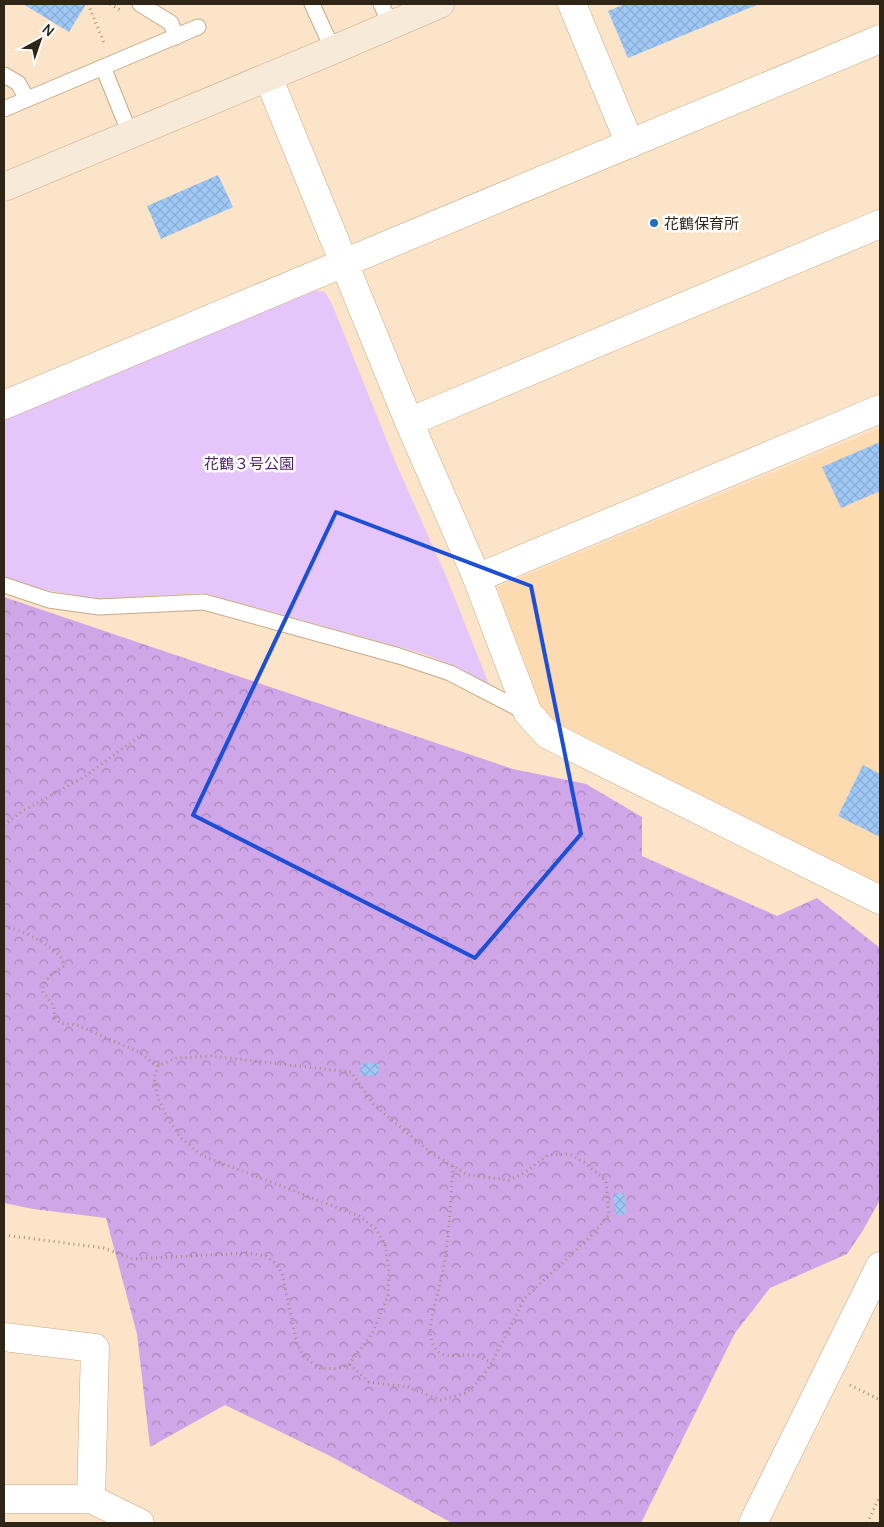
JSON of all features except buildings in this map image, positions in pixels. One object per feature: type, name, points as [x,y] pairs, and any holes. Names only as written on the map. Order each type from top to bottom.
[{"type":"street","points":[[4,187],[333,50],[386,14],[440,4]]},
{"type":"street","points":[[572,4],[630,144]]},
{"type":"street","points":[[4,405],[880,39]]},
{"type":"street","points":[[268,77],[409,422],[477,578],[528,713],[547,734],[880,900]]},
{"type":"street","points":[[409,422],[880,224]]},
{"type":"street","points":[[477,578],[880,409]]},
{"type":"street","points":[[753,1523],[880,1266]]},
{"type":"street","points":[[4,1337],[95,1348],[91,1499]]},
{"type":"street","points":[[4,1498],[91,1499],[140,1523]]},
{"type":"lane","points":[[140,4],[171,23],[176,37]]},
{"type":"lane","points":[[312,4],[333,50]]},
{"type":"lane","points":[[4,109],[198,27]]},
{"type":"lane","points":[[108,65],[130,134]]},
{"type":"lane","points":[[4,74],[18,83],[27,99]]},
{"type":"lane","points":[[4,586],[49,600],[99,607],[204,602],[399,656],[450,673],[528,713]]},
{"type":"path","points":[[88,4],[108,65]]},
{"type":"path","points":[[4,825],[21,812],[84,777],[144,732]]},
{"type":"path","points":[[4,927],[9,927],[36,938],[61,957],[64,966],[51,975],[43,984],[43,992],[54,1006],[55,1018],[60,1023],[77,1025],[91,1030],[139,1052],[158,1066]]},
{"type":"path","points":[[4,1235],[104,1248],[132,1259],[246,1253],[266,1256],[275,1263],[282,1273],[297,1344],[305,1358],[320,1368],[337,1369],[349,1364],[372,1334],[388,1296],[389,1268],[384,1244],[375,1228],[359,1216],[203,1156],[182,1140],[168,1119],[158,1098],[154,1077],[158,1066],[176,1058],[211,1056],[351,1072],[373,1104],[431,1153],[468,1175],[509,1180],[524,1173],[548,1155],[569,1154],[584,1162],[606,1180],[609,1215],[592,1234],[525,1298],[492,1362],[481,1379],[466,1393],[441,1400],[408,1387],[369,1382],[349,1364]]},
{"type":"path","points":[[453,1166],[444,1272],[434,1308],[430,1332],[435,1349],[448,1356],[472,1355],[492,1362]]},
{"type":"path","points":[[828,1373],[880,1400]]},
{"type":"path","points":[[867,1523],[880,1496]]},
{"type":"highlighted area","points":[[336,512],[531,586],[581,834],[475,958],[193,815]]},
{"type":"shaded area","points":[[880,428],[880,884],[546,721],[497,587]]},
{"type":"green space","name":"花鶴３号公園","points":[[310,290],[325,292],[332,304],[395,461],[446,576],[492,692],[450,664],[421,653],[203,593],[97,599],[34,588],[4,578],[4,418]]},
{"type":"green space","points":[[4,597],[513,769],[586,784],[642,817],[642,856],[777,916],[817,898],[880,948],[880,1200],[847,1254],[770,1288],[735,1333],[641,1523],[452,1523],[330,1456],[225,1405],[150,1447],[137,1334],[106,1218],[33,1209],[4,1203]]},
{"type":"place","name":"花鶴保育所","points":[[654,223]]}]
